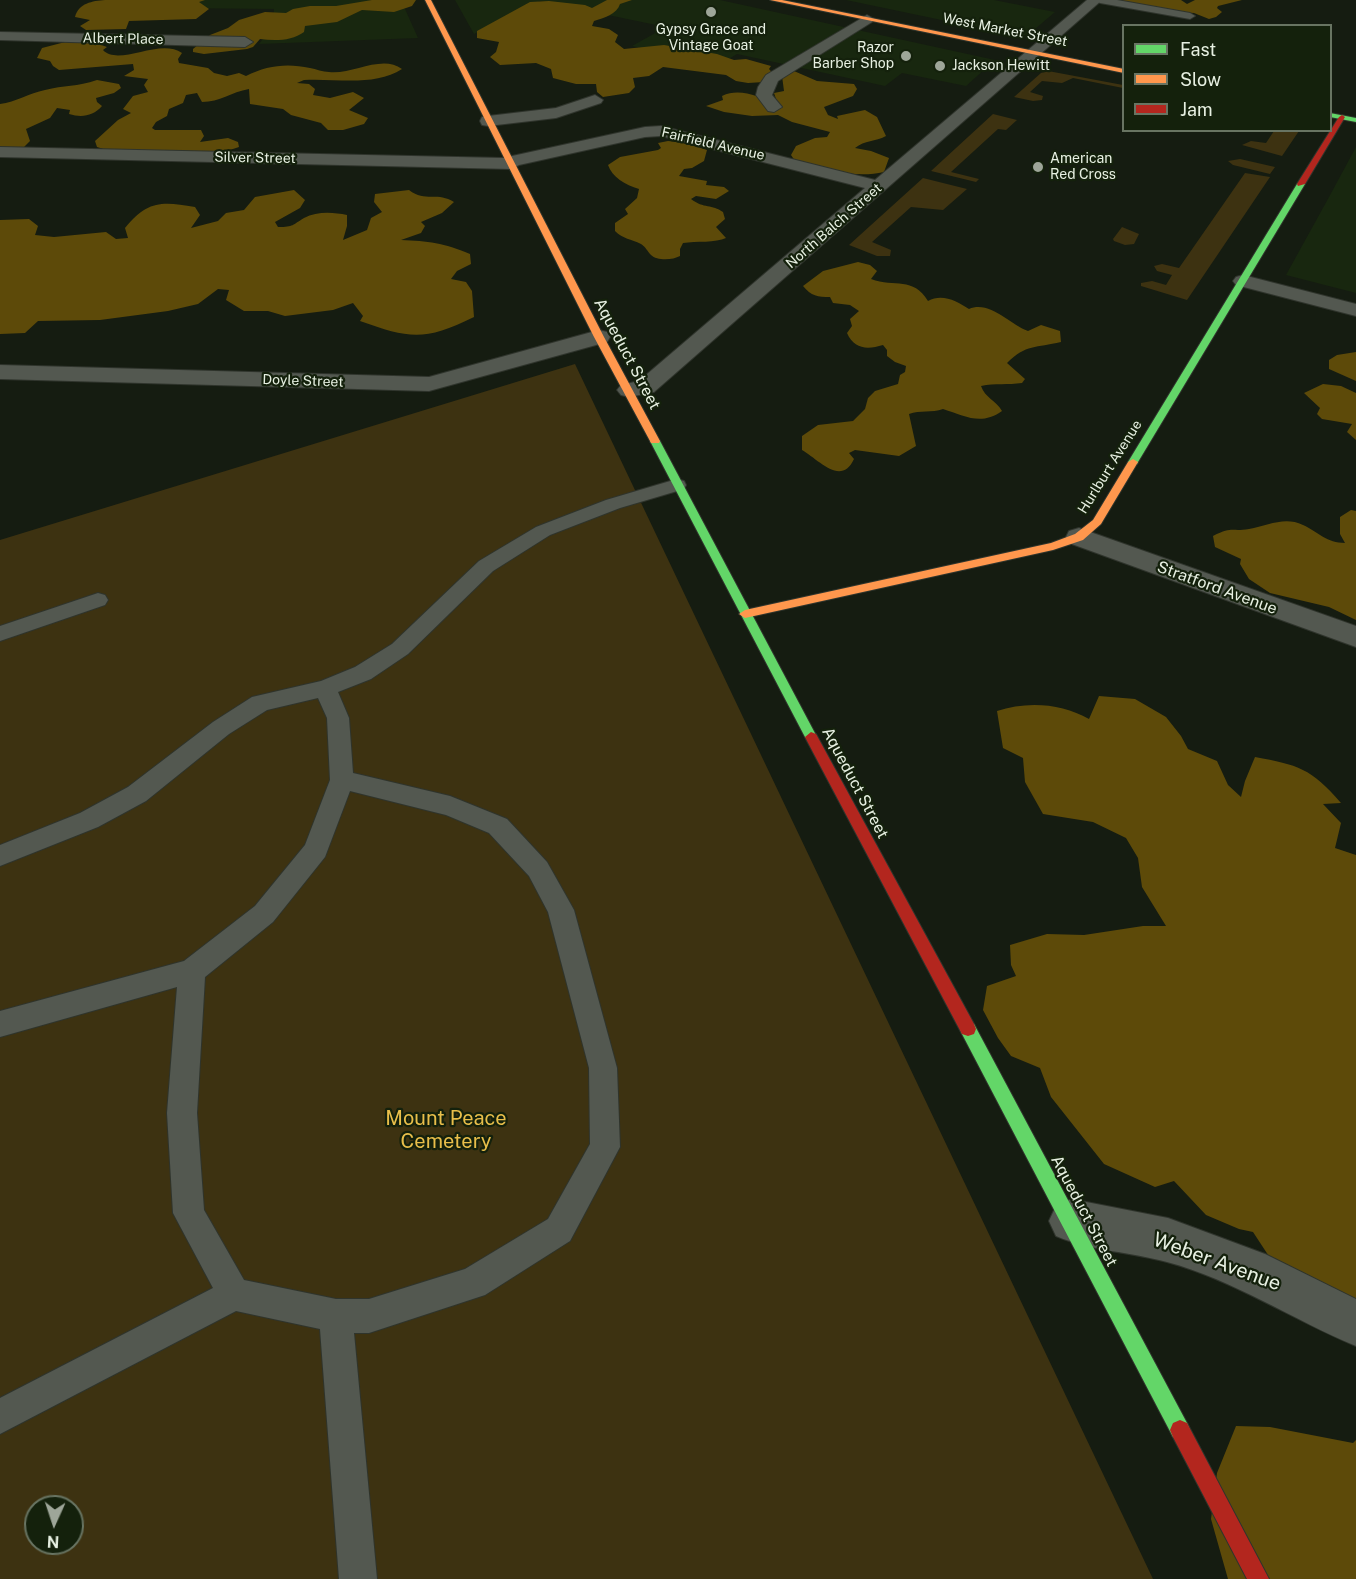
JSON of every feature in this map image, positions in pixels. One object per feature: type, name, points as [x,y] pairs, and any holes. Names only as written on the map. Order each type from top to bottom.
[{"type":"street","name":"Aqueduct Street","points":[[428,0],[599,338],[629,390],[745,614],[1071,1221],[1258,1579]]},
{"type":"street","name":"West Market Street","points":[[773,0],[1122,71]]},
{"type":"street","name":"North Balch Street","points":[[629,390],[646,387],[1095,0]]},
{"type":"street","points":[[774,107],[764,95],[772,78],[867,18]]},
{"type":"street","name":"Albert Place","points":[[0,36],[245,42]]},
{"type":"street","points":[[488,121],[580,108],[595,100]]},
{"type":"street","points":[[1336,116],[1356,120]]},
{"type":"street","name":"Fairfield Avenue","points":[[510,163],[645,132],[661,131],[879,186]]},
{"type":"street","name":"Hurlburt Avenue","points":[[745,614],[1053,546],[1079,537],[1097,522],[1243,281],[1327,132]]},
{"type":"street","name":"Silver Street","points":[[0,152],[510,163]]},
{"type":"street","points":[[1243,281],[1356,309]]},
{"type":"street","name":"Doyle Street","points":[[0,372],[429,384],[599,338]]},
{"type":"street","name":"Stratford Avenue","points":[[1079,537],[1356,637]]},
{"type":"street","name":"Weber Avenue","points":[[1071,1221],[1168,1240],[1249,1270],[1356,1323]]},
{"type":"lane","points":[[1100,0],[1190,16]]},
{"type":"lane","points":[[0,856],[89,820],[136,794],[221,728],[260,703],[324,688],[363,673],[400,649],[486,566],[543,531],[613,504],[677,485]]},
{"type":"lane","points":[[0,634],[98,600]]},
{"type":"lane","points":[[0,1024],[192,971],[264,914],[316,850],[342,780],[338,718],[324,688]]},
{"type":"lane","points":[[0,1417],[234,1294],[336,1316],[369,1316],[472,1283],[559,1230],[604,1147],[603,1068],[561,910],[538,869],[498,826],[450,806],[342,780]]},
{"type":"lane","points":[[192,971],[182,1113],[189,1213],[234,1294]]},
{"type":"lane","points":[[336,1316],[357,1579]]},
{"type":"shaded area","points":[[182,0],[401,0],[418,38],[259,44],[274,24],[274,9],[174,8]]},
{"type":"shaded area","points":[[205,0],[199,2],[209,9],[196,19],[129,21],[126,29],[86,30],[80,26],[90,20],[75,17],[77,12],[91,2]]},
{"type":"shaded area","points":[[372,0],[416,0],[412,6],[394,12],[362,10],[337,22],[305,26],[304,32],[289,39],[260,39],[253,47],[247,49],[204,54],[193,52],[193,49],[210,35],[228,28],[239,20],[265,12],[286,13],[293,9],[310,6],[336,6]]},
{"type":"shaded area","points":[[455,0],[720,0],[995,60],[966,86],[902,73],[885,86],[737,54],[719,65],[632,46],[666,27],[540,1],[474,34]]},
{"type":"shaded area","points":[[607,0],[632,0],[620,4],[613,13],[594,21],[592,26],[609,29],[618,35],[615,42],[624,49],[664,45],[717,54],[734,60],[746,59],[771,66],[769,69],[777,78],[748,83],[736,81],[726,75],[663,67],[649,76],[633,78],[635,87],[629,93],[603,97],[597,92],[596,84],[576,84],[553,78],[551,69],[536,63],[500,65],[490,57],[496,52],[499,42],[477,38],[477,31],[530,2],[549,1],[585,5],[592,8]]},
{"type":"shaded area","points":[[846,0],[994,0],[1055,12],[1028,35],[1018,36]]},
{"type":"shaded area","points":[[1110,0],[1181,0],[1187,4],[1195,0],[1242,0],[1218,6],[1217,8],[1222,12],[1209,19],[1194,13],[1167,11]]},
{"type":"shaded area","points":[[69,41],[90,41],[107,47],[103,50],[110,54],[119,55],[163,48],[173,49],[182,53],[178,59],[179,63],[208,68],[214,73],[227,76],[239,73],[246,76],[262,69],[286,65],[302,66],[324,72],[347,71],[376,64],[394,65],[402,69],[391,75],[367,80],[304,80],[297,83],[309,84],[315,89],[313,95],[330,98],[353,92],[364,98],[349,110],[368,118],[364,124],[343,130],[328,130],[321,123],[291,115],[283,109],[250,104],[249,89],[208,102],[202,102],[197,93],[186,95],[183,103],[169,109],[167,116],[156,122],[152,128],[155,130],[201,130],[204,136],[200,142],[228,138],[238,142],[239,147],[196,153],[113,152],[97,147],[95,141],[118,120],[131,113],[123,109],[133,96],[148,92],[144,85],[148,79],[124,76],[134,70],[133,64],[59,70],[50,61],[37,58],[42,48]]},
{"type":"shaded area","points":[[794,71],[817,81],[854,84],[857,89],[853,96],[824,107],[828,115],[838,119],[837,116],[865,110],[877,117],[886,136],[855,148],[889,158],[884,172],[850,174],[795,161],[791,155],[796,146],[815,138],[827,137],[830,132],[792,122],[778,115],[752,116],[724,112],[706,106],[723,100],[722,96],[736,93],[750,94],[777,102],[774,93],[784,91],[782,76]]},
{"type":"shaded area","points":[[97,80],[119,84],[121,88],[114,93],[96,98],[102,106],[87,115],[69,114],[70,110],[57,108],[50,118],[26,129],[30,141],[23,148],[0,153],[0,104],[39,91]]},
{"type":"shaded area","points":[[668,141],[707,150],[704,161],[692,168],[684,169],[679,176],[707,181],[706,185],[724,187],[729,191],[716,199],[696,196],[691,199],[723,212],[725,219],[716,227],[726,238],[683,243],[680,256],[665,259],[654,257],[641,244],[615,231],[615,223],[628,214],[625,209],[637,198],[639,189],[620,180],[608,165],[620,157],[658,150],[661,148],[658,143]]},
{"type":"shaded area","points":[[1356,147],[1356,293],[1286,275]]},
{"type":"shaded area","points":[[294,190],[305,200],[300,208],[275,222],[278,227],[290,226],[320,213],[347,215],[343,240],[367,230],[371,218],[382,212],[374,202],[375,194],[409,190],[421,196],[442,197],[454,202],[442,213],[421,222],[425,226],[421,233],[401,240],[436,243],[470,254],[471,264],[457,271],[451,279],[466,282],[472,291],[474,317],[430,334],[405,334],[360,321],[363,316],[353,303],[333,310],[285,316],[268,311],[244,311],[226,300],[229,290],[218,289],[198,304],[168,311],[100,320],[38,321],[25,333],[0,334],[0,220],[29,219],[38,226],[35,235],[54,237],[106,232],[116,239],[128,238],[125,228],[140,212],[156,205],[173,204],[195,207],[200,215],[191,228],[218,221],[226,213],[244,210],[255,197]]},
{"type":"shaded area","points":[[858,262],[870,265],[877,271],[871,279],[910,285],[922,293],[928,301],[944,298],[969,309],[977,307],[992,310],[1028,331],[1041,325],[1060,331],[1061,342],[1026,350],[1007,363],[1025,379],[1022,383],[981,386],[1002,411],[994,416],[980,419],[943,409],[909,414],[916,446],[899,456],[855,450],[849,453],[854,459],[849,467],[843,471],[836,471],[802,450],[802,436],[818,425],[853,421],[865,409],[868,398],[875,391],[898,384],[900,375],[905,372],[906,366],[887,356],[887,350],[883,345],[866,348],[853,342],[847,333],[852,326],[850,319],[859,311],[850,305],[833,303],[830,297],[812,294],[803,286],[823,271]]},
{"type":"shaded area","points":[[1356,352],[1356,381],[1329,369],[1329,360],[1337,355]]},
{"type":"shaded area","points":[[1323,384],[1341,386],[1356,393],[1356,440],[1347,432],[1352,424],[1322,419],[1317,414],[1320,408],[1304,393]]},
{"type":"shaded area","points":[[1351,510],[1356,511],[1356,620],[1329,607],[1270,593],[1249,579],[1240,564],[1241,559],[1215,547],[1213,536],[1228,530],[1249,529],[1289,521],[1296,522],[1328,539],[1345,543],[1340,534],[1340,517]]},
{"type":"shaded area","points":[[1099,696],[1135,699],[1166,717],[1188,749],[1217,761],[1228,785],[1241,797],[1255,757],[1303,770],[1321,782],[1341,803],[1323,804],[1341,823],[1335,848],[1356,855],[1356,1308],[1274,1264],[1253,1232],[1239,1229],[1206,1215],[1174,1181],[1155,1187],[1104,1164],[1051,1097],[1040,1068],[1011,1056],[983,1010],[987,986],[1016,976],[1011,965],[1010,945],[1047,934],[1084,935],[1143,926],[1166,926],[1142,887],[1138,858],[1126,838],[1093,822],[1043,814],[1025,782],[1023,758],[1003,748],[997,711],[1020,706],[1044,705],[1067,710],[1089,719]]},
{"type":"shaded area","points":[[1236,1426],[1270,1427],[1353,1443],[1356,1440],[1356,1579],[1228,1579],[1211,1519],[1217,1473]]},
{"type":"green space","points":[[1048,71],[1122,85],[1122,88],[1073,78],[1062,83],[1042,81],[1030,92],[1043,96],[1042,100],[1033,101],[1014,97],[1041,73]]},
{"type":"green space","points":[[993,114],[1017,120],[1006,130],[998,129],[951,172],[979,179],[976,182],[931,171]]},
{"type":"green space","points":[[1273,132],[1298,132],[1282,156],[1242,145],[1251,141],[1266,143]]},
{"type":"green space","points":[[1240,159],[1275,167],[1270,174],[1233,165],[1228,161]]},
{"type":"green space","points":[[1245,173],[1270,177],[1187,300],[1141,286],[1141,283],[1152,281],[1166,285],[1172,275],[1157,271],[1154,266],[1162,264],[1179,268]]},
{"type":"green space","points":[[923,178],[967,189],[943,210],[911,207],[872,242],[891,250],[890,256],[877,256],[849,245]]},
{"type":"green space","points":[[1122,227],[1139,234],[1134,244],[1125,245],[1114,241],[1113,239]]},
{"type":"green space","name":"Mount Peace Cemetery","points":[[575,364],[1153,1579],[0,1579],[0,540]]},
{"type":"traffic: fast","points":[[1332,115],[1356,120]]},
{"type":"traffic: fast","points":[[1133,462],[1301,184]]},
{"type":"traffic: fast","points":[[655,441],[811,737]]},
{"type":"traffic: fast","points":[[968,1029],[1180,1430]]},
{"type":"traffic: slow","points":[[428,0],[599,337],[655,441]]},
{"type":"traffic: slow","points":[[773,0],[1122,71]]},
{"type":"traffic: slow","points":[[745,614],[1053,546],[1079,537],[1097,522],[1133,462]]},
{"type":"traffic: jam","points":[[1301,184],[1342,117]]},
{"type":"traffic: jam","points":[[811,737],[968,1029]]},
{"type":"traffic: jam","points":[[1180,1430],[1258,1579]]},
{"type":"place","name":"Gypsy Grace and Vintage Goat","points":[[711,12]]},
{"type":"place","name":"Razor Barber Shop","points":[[906,56]]},
{"type":"place","name":"Jackson Hewitt","points":[[940,66]]},
{"type":"place","name":"American Red Cross","points":[[1038,167]]}]
